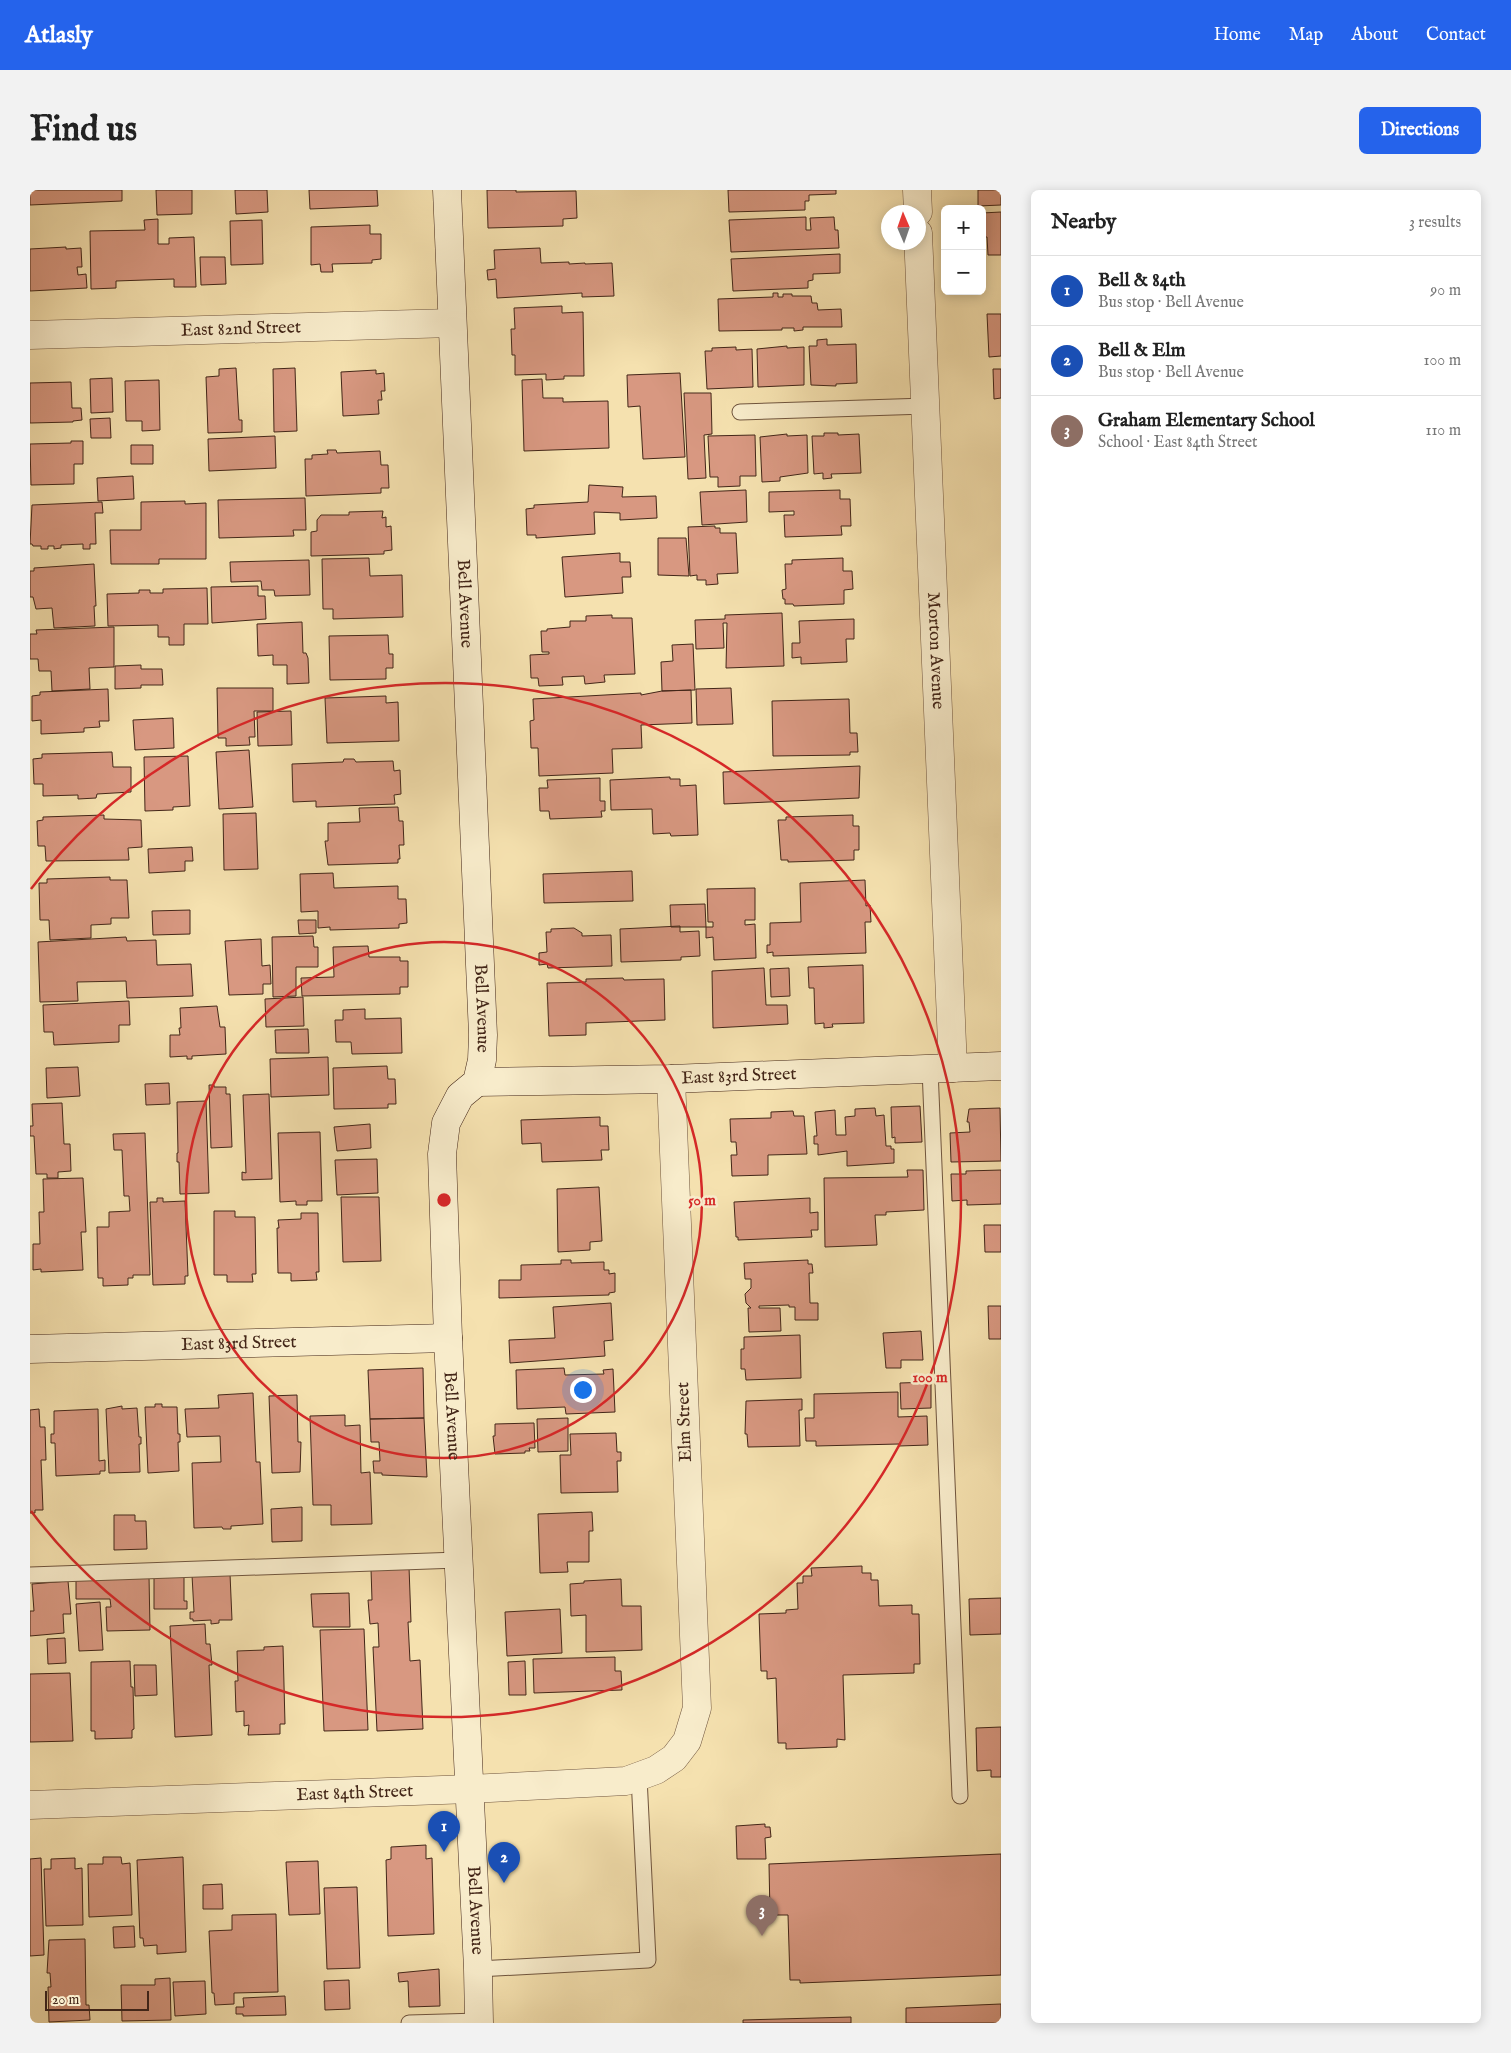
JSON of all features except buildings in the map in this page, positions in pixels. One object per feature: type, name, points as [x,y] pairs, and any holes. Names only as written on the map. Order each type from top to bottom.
[{"type":"street","name":"Bell Avenue","points":[[447,190],[483,1035],[482,1060],[477,1082],[460,1096],[446,1123],[442,1154],[448,1338],[470,1789],[479,2022]]},
{"type":"street","points":[[917,190],[918,205]]},
{"type":"street","name":"Morton Avenue","points":[[919,250],[926,406],[941,1068]]},
{"type":"street","name":"East 82nd Street","points":[[30,335],[452,323]]},
{"type":"street","name":"East 83rd Street","points":[[477,1082],[672,1079],[1001,1066]]},
{"type":"street","name":"Elm Street","points":[[672,1079],[697,1708],[687,1741],[674,1758]]},
{"type":"street","name":"East 83rd Street","points":[[30,1349],[448,1338]]},
{"type":"street","name":"East 84th Street","points":[[30,1805],[470,1789],[626,1781],[656,1770],[674,1758]]},
{"type":"lane","points":[[740,412],[926,406]]},
{"type":"lane","points":[[941,1068],[960,1796]]},
{"type":"lane","points":[[30,1575],[458,1560]]},
{"type":"lane","points":[[478,1969],[648,1960],[639,1777]]},
{"type":"lane","points":[[409,2023],[479,2022]]},
{"type":"place","name":"Bell & 84th","points":[[444,1852]]},
{"type":"place","name":"Bell & Elm","points":[[504,1883]]},
{"type":"place","name":"Graham Elementary School","points":[[762,1936]]}]
